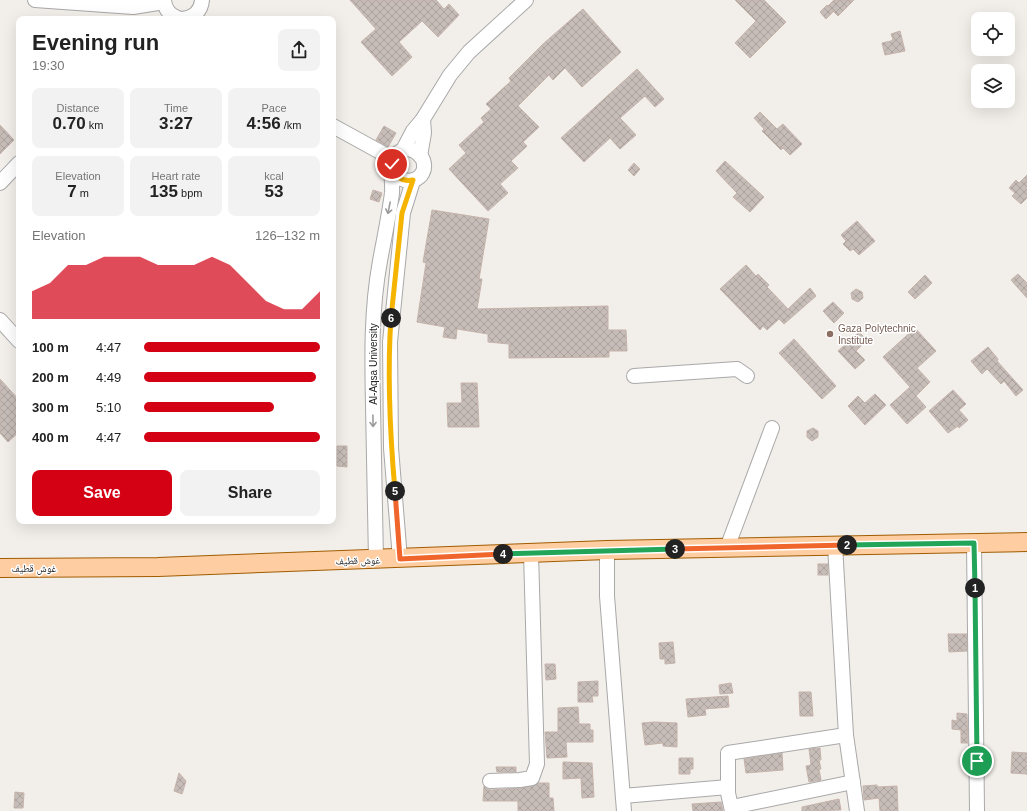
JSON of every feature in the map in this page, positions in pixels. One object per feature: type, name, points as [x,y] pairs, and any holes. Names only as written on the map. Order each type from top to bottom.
[{"type":"main road","name":"غوش قطيف","points":[[0,568],[158,568],[608,550],[1027,542]]},
{"type":"street","points":[[35,0],[133,8],[194,16],[202,10]]},
{"type":"street","points":[[396,159],[412,150],[420,156],[424,165],[421,174],[413,180],[399,179],[396,159],[413,131],[423,119],[440,90],[469,52],[526,0]]},
{"type":"street","points":[[420,156],[424,133],[423,119]]},
{"type":"street","points":[[336,128],[396,159]]},
{"type":"street","name":"Al-Aqsa University","points":[[376,560],[374,292],[392,193],[396,159]]},
{"type":"street","points":[[0,182],[16,166]]},
{"type":"street","name":"Al-Aqsa University","points":[[400,559],[391,448],[390,342],[402,213],[413,180]]},
{"type":"street","points":[[0,320],[16,338]]},
{"type":"street","points":[[634,376],[737,369],[747,376]]},
{"type":"street","points":[[727,548],[772,428]]},
{"type":"street","points":[[974,543],[977,811]]},
{"type":"street","points":[[835,545],[846,735],[858,811]]},
{"type":"street","points":[[608,550],[607,596],[624,811]]},
{"type":"street","points":[[490,781],[532,778],[537,764],[531,553]]},
{"type":"street","points":[[846,735],[728,752],[728,787],[732,809],[853,782]]},
{"type":"street","points":[[623,796],[728,787]]},
{"type":"building","points":[[350,0],[436,0],[444,9],[449,4],[459,15],[438,37],[422,21],[399,42],[412,57],[392,76],[361,42],[376,29]]},
{"type":"building","points":[[735,0],[764,0],[786,22],[750,58],[735,43],[756,21]]},
{"type":"building","points":[[834,0],[854,0],[838,16],[828,6]]},
{"type":"building","points":[[827,5],[833,12],[826,19],[820,12]]},
{"type":"building","points":[[583,9],[621,52],[582,87],[565,68],[553,80],[549,75],[518,106],[539,127],[523,142],[527,146],[511,161],[518,168],[500,184],[508,193],[488,211],[449,169],[466,153],[459,145],[484,122],[481,118],[491,109],[486,104],[511,81],[509,78],[543,44]]},
{"type":"building","points":[[900,31],[905,51],[885,55],[882,43],[891,41],[893,39],[891,34]]},
{"type":"building","points":[[637,69],[664,99],[655,107],[645,96],[620,118],[636,135],[620,149],[610,138],[584,162],[561,138]]},
{"type":"building","points":[[760,112],[777,129],[783,124],[802,144],[790,155],[783,148],[781,150],[762,131],[764,129],[754,118]]},
{"type":"building","points":[[0,125],[14,140],[0,154]]},
{"type":"building","points":[[384,126],[396,133],[388,147],[376,140]]},
{"type":"building","points":[[725,161],[764,197],[750,212],[733,197],[737,193],[716,171]]},
{"type":"building","points":[[634,163],[640,169],[634,176],[628,170]]},
{"type":"building","points":[[1027,175],[1027,198],[1021,204],[1012,196],[1015,193],[1009,188],[1016,180],[1019,183]]},
{"type":"building","points":[[373,190],[382,193],[379,202],[370,199]]},
{"type":"building","points":[[432,210],[489,219],[479,279],[482,279],[477,309],[608,306],[608,330],[626,330],[627,351],[609,351],[609,357],[509,358],[509,344],[488,342],[488,334],[457,329],[456,339],[443,337],[445,327],[417,322],[426,263],[423,262]]},
{"type":"building","points":[[857,221],[875,241],[859,255],[853,249],[850,251],[843,244],[846,241],[841,235]]},
{"type":"building","points":[[746,265],[756,276],[758,274],[769,285],[767,287],[788,309],[810,288],[816,296],[784,324],[779,319],[767,330],[763,326],[760,330],[720,289]]},
{"type":"building","points":[[1018,274],[1027,283],[1027,298],[1011,280]]},
{"type":"building","points":[[925,275],[932,283],[915,299],[908,292]]},
{"type":"building","points":[[856,289],[862,292],[863,298],[858,302],[852,299],[851,293]]},
{"type":"building","points":[[833,302],[844,313],[834,323],[823,311]]},
{"type":"building","points":[[915,328],[936,351],[917,368],[930,382],[916,396],[926,407],[907,424],[890,405],[910,387],[883,357]]},
{"type":"building","points":[[859,332],[867,340],[856,351],[865,360],[855,369],[838,351]]},
{"type":"building","points":[[794,339],[836,386],[822,399],[779,353]]},
{"type":"building","points":[[988,347],[998,359],[997,361],[1023,390],[1016,396],[1004,381],[1001,384],[987,369],[982,374],[971,361]]},
{"type":"building","points":[[0,379],[16,397],[16,435],[8,442],[0,433]]},
{"type":"building","points":[[461,383],[477,383],[479,427],[448,427],[447,403],[462,403]]},
{"type":"building","points":[[953,390],[966,404],[959,410],[968,420],[959,428],[958,426],[948,433],[929,411]]},
{"type":"building","points":[[875,394],[886,405],[865,425],[848,406],[858,396],[865,403]]},
{"type":"building","points":[[813,428],[818,431],[818,437],[812,441],[807,437],[807,431]]},
{"type":"building","points":[[337,446],[347,446],[347,467],[337,466]]},
{"type":"building","points":[[818,564],[828,564],[828,575],[818,575]]},
{"type":"building","points":[[948,634],[967,634],[967,651],[949,652]]},
{"type":"building","points":[[673,642],[675,663],[665,664],[665,659],[660,659],[659,643]]},
{"type":"building","points":[[545,664],[555,664],[556,679],[546,680]]},
{"type":"building","points":[[598,681],[598,696],[592,696],[593,702],[578,702],[578,682]]},
{"type":"building","points":[[731,683],[733,693],[720,694],[719,685]]},
{"type":"building","points":[[799,692],[811,692],[813,716],[800,716]]},
{"type":"building","points":[[728,696],[729,707],[705,709],[706,715],[688,717],[686,699]]},
{"type":"building","points":[[578,707],[579,724],[590,724],[590,730],[593,730],[593,742],[566,742],[567,757],[547,758],[545,732],[558,732],[558,708]]},
{"type":"building","points":[[957,713],[967,714],[968,743],[961,743],[961,730],[952,729],[952,720],[957,721]]},
{"type":"building","points":[[642,723],[677,723],[677,747],[663,746],[663,743],[645,745]]},
{"type":"building","points":[[820,748],[821,760],[819,760],[821,769],[819,769],[821,780],[809,782],[806,766],[811,765],[809,749]]},
{"type":"building","points":[[1012,752],[1027,753],[1027,774],[1011,773]]},
{"type":"building","points":[[782,753],[783,770],[746,773],[744,759]]},
{"type":"building","points":[[679,758],[693,758],[693,769],[690,769],[690,774],[679,774]]},
{"type":"building","points":[[563,762],[592,763],[594,797],[582,798],[581,778],[563,779]]},
{"type":"building","points":[[496,767],[516,767],[516,772],[497,772]]},
{"type":"building","points":[[179,773],[186,781],[182,794],[174,791]]},
{"type":"building","points":[[538,783],[549,783],[549,798],[553,798],[554,811],[518,811],[518,801],[483,801],[484,786],[490,790],[520,788],[533,786]]},
{"type":"building","points":[[877,785],[878,787],[897,786],[898,811],[880,811],[879,798],[864,800],[863,786]]},
{"type":"building","points":[[15,792],[24,793],[23,808],[14,808]]},
{"type":"building","points":[[839,799],[841,810],[802,811],[802,807]]},
{"type":"building","points":[[721,802],[723,811],[693,811],[692,804]]},
{"type":"place","name":"Gaza Polytechnic Institute","points":[[830,334]]},
{"type":"route","points":[[392,164],[392,169],[398,178],[408,181],[413,180],[402,213],[390,342],[391,448],[400,559],[608,550],[974,543],[977,761]]}]
